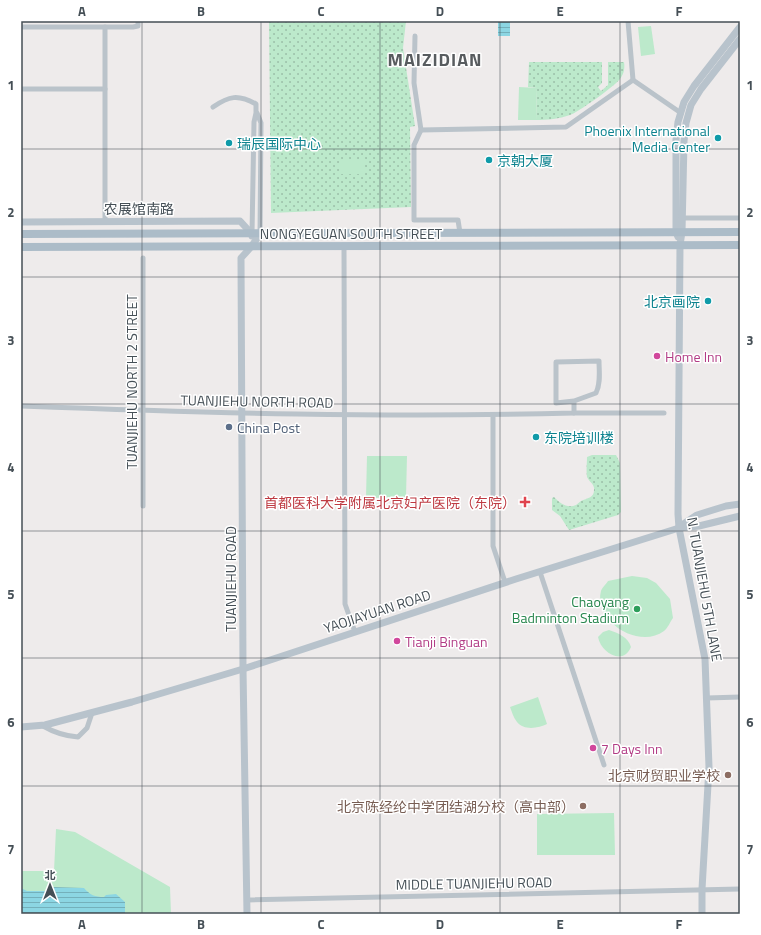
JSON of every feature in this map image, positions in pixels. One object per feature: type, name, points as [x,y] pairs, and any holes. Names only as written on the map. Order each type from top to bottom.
[{"type":"main road","name":"NONGYEGUAN SOUTH STREET","points":[[256,234],[740,232]]},
{"type":"main road","name":"农展馆南路","points":[[21,234],[256,234]]},
{"type":"main road","name":"NONGYEGUAN SOUTH STREET","points":[[21,247],[740,245]]},
{"type":"street","points":[[21,27],[138,26],[138,21]]},
{"type":"street","points":[[628,21],[633,80]]},
{"type":"street","points":[[105,27],[105,221]]},
{"type":"street","points":[[679,232],[676,140],[678,122],[684,102],[694,86],[740,27]]},
{"type":"street","points":[[415,36],[414,83],[421,130],[414,145],[414,220],[458,220],[460,233]]},
{"type":"street","points":[[679,232],[682,218],[684,141],[689,111],[701,89],[740,39]]},
{"type":"street","points":[[633,80],[681,113]]},
{"type":"street","points":[[421,130],[566,127],[633,80]]},
{"type":"street","points":[[21,90],[105,89]]},
{"type":"street","points":[[213,107],[226,98],[240,98],[256,104],[256,113],[260,123],[256,234]]},
{"type":"street","points":[[682,218],[740,218]]},
{"type":"street","name":"农展馆南路","points":[[21,222],[240,221],[256,234]]},
{"type":"street","name":"N. TUANJIEHU 5TH LANE","points":[[679,232],[679,528],[705,659],[707,698],[709,767],[702,914]]},
{"type":"street","name":"TUANJIEHU ROAD","points":[[247,914],[243,669],[241,258],[252,247],[256,234]]},
{"type":"street","points":[[344,246],[345,604],[355,632]]},
{"type":"street","name":"TUANJIEHU NORTH 2 STREET","points":[[143,258],[143,506]]},
{"type":"street","points":[[599,361],[599,388],[596,393],[574,400],[556,402],[556,362],[599,361]]},
{"type":"street","points":[[574,400],[574,413]]},
{"type":"street","name":"TUANJIEHU NORTH ROAD","points":[[21,406],[242,414],[493,415],[664,413]]},
{"type":"street","points":[[493,415],[493,546],[505,582]]},
{"type":"street","points":[[679,528],[697,515],[726,506],[740,504]]},
{"type":"street","name":"YAOJIAYUAN ROAD","points":[[21,728],[43,726],[92,713],[243,669],[505,582],[679,528],[699,526],[740,516]]},
{"type":"street","points":[[540,572],[604,765]]},
{"type":"street","points":[[707,698],[740,697]]},
{"type":"street","points":[[43,726],[54,733],[78,737],[87,728],[92,713]]},
{"type":"street","name":"MIDDLE TUANJIEHU ROAD","points":[[247,900],[740,889]]},
{"type":"green space","points":[[269,21],[406,21],[403,48],[415,126],[410,127],[411,207],[271,213]]},
{"type":"green space","points":[[651,26],[655,54],[641,56],[638,27]]},
{"type":"green space","points":[[529,62],[602,62],[602,83],[598,87],[601,91],[608,85],[608,62],[624,62],[624,71],[617,82],[580,110],[562,117],[536,120],[537,88],[528,87]]},
{"type":"green space","points":[[519,87],[537,88],[536,120],[518,120]]},
{"type":"green space","points":[[341,161],[365,161],[365,174],[341,174]]},
{"type":"green space","points":[[592,455],[616,455],[620,463],[621,512],[618,515],[569,530],[560,516],[552,510],[552,498],[554,497],[567,506],[573,506],[593,495],[593,485],[587,477],[587,457]]},
{"type":"green space","points":[[367,456],[407,456],[406,497],[366,498]]},
{"type":"green space","name":"Chaoyang Badminton Stadium","points":[[632,576],[647,578],[656,583],[670,599],[673,618],[664,631],[654,636],[642,637],[631,635],[611,622],[604,613],[600,602],[601,591],[604,586],[608,581]]},
{"type":"green space","points":[[609,630],[622,636],[630,644],[631,647],[623,656],[613,655],[603,648],[600,643],[598,637],[603,632]]},
{"type":"green space","points":[[538,697],[547,724],[532,728],[527,728],[520,725],[514,718],[510,707]]},
{"type":"green space","points":[[614,813],[615,855],[537,855],[537,814]]},
{"type":"green space","points":[[56,829],[75,832],[170,887],[171,914],[21,914],[21,871],[54,871]]},
{"type":"water","points":[[498,21],[510,21],[510,36],[498,36]]},
{"type":"water","points":[[51,887],[84,888],[91,894],[101,897],[116,894],[125,902],[125,914],[21,914],[21,888],[27,891],[49,891]]},
{"type":"place","name":"Phoenix International Media Center","points":[[718,138]]},
{"type":"place","name":"瑞辰国际中心","points":[[229,143]]},
{"type":"place","name":"京朝大厦","points":[[489,160]]},
{"type":"place","name":"北京画院","points":[[708,301]]},
{"type":"place","name":"Home Inn","points":[[657,356]]},
{"type":"place","name":"China Post","points":[[229,427]]},
{"type":"place","name":"东院培训楼","points":[[536,437]]},
{"type":"place","name":"首都医科大学附属北京妇产医院（东院）","points":[[525,502]]},
{"type":"place","name":"Chaoyang Badminton Stadium","points":[[637,609]]},
{"type":"place","name":"Tianji Binguan","points":[[397,641]]},
{"type":"place","name":"7 Days Inn","points":[[593,748]]},
{"type":"place","name":"北京财贸职业学校","points":[[728,775]]},
{"type":"place","name":"北京陈经纶中学团结湖分校（高中部）","points":[[583,806]]},
{"type":"district","name":"MAIZIDIAN","points":[[435,59]]}]
